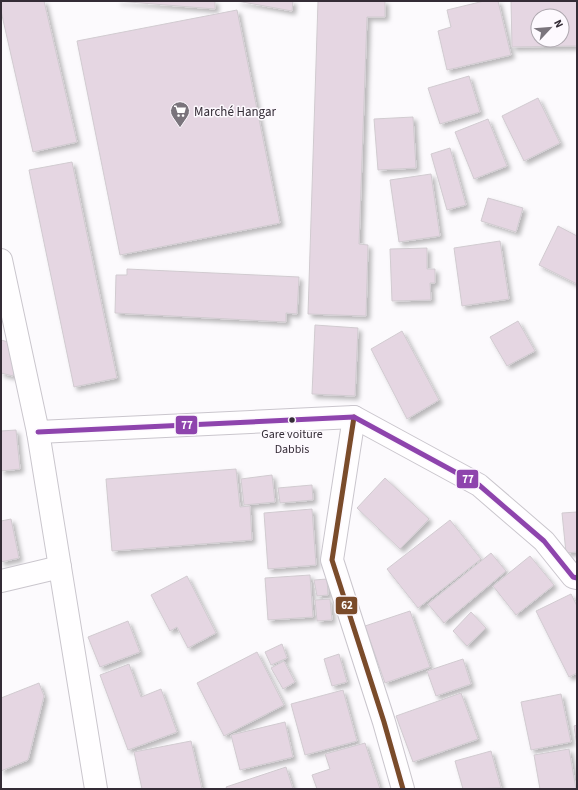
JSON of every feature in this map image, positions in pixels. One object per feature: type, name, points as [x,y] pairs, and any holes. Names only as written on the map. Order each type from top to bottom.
[{"type":"street","points":[[1,260],[38,432],[96,789]]},
{"type":"street","points":[[38,432],[354,417],[479,485],[544,541],[573,577],[577,578]]},
{"type":"street","points":[[354,417],[332,560],[384,722],[403,789]]},
{"type":"street","points":[[1,581],[60,567]]},
{"type":"building","points":[[1,1],[44,1],[77,142],[33,152],[1,11]]},
{"type":"building","points":[[117,1],[215,1],[215,9]]},
{"type":"building","points":[[237,1],[293,1],[292,11]]},
{"type":"building","points":[[318,1],[385,1],[385,17],[367,17],[359,244],[368,245],[366,316],[308,314]]},
{"type":"building","points":[[484,1],[498,1],[511,55],[447,70],[438,31],[451,27],[447,10]]},
{"type":"building","points":[[511,1],[577,1],[577,46],[570,46],[570,8],[530,8],[530,47],[512,47]]},
{"type":"building","points":[[237,10],[280,223],[120,255],[77,41]]},
{"type":"building","points":[[469,76],[480,112],[440,124],[428,88]]},
{"type":"building","points":[[538,98],[560,143],[524,161],[502,116]]},
{"type":"building","points":[[413,117],[416,168],[378,170],[374,119]]},
{"type":"building","points":[[488,119],[507,166],[474,179],[455,132]]},
{"type":"building","points":[[450,148],[466,205],[447,210],[431,154]]},
{"type":"building","points":[[72,162],[117,378],[74,387],[29,170]]},
{"type":"building","points":[[431,174],[440,236],[399,242],[390,180]]},
{"type":"building","points":[[488,198],[523,208],[516,232],[481,221]]},
{"type":"building","points":[[558,226],[577,236],[577,284],[539,265]]},
{"type":"building","points":[[500,241],[509,299],[462,306],[454,248]]},
{"type":"building","points":[[427,248],[427,269],[435,269],[435,283],[430,283],[431,300],[392,301],[390,249]]},
{"type":"building","points":[[127,269],[299,277],[297,314],[286,313],[286,322],[115,313],[116,275],[127,275]]},
{"type":"building","points":[[518,321],[535,351],[507,366],[490,337]]},
{"type":"building","points":[[315,325],[358,328],[355,396],[312,394]]},
{"type":"building","points":[[402,331],[439,400],[407,419],[371,349]]},
{"type":"building","points":[[1,340],[12,343],[18,353],[13,376],[1,373]]},
{"type":"building","points":[[16,430],[20,469],[1,471],[1,431]]},
{"type":"building","points":[[236,469],[240,507],[250,506],[252,540],[112,551],[106,479]]},
{"type":"building","points":[[272,475],[275,502],[244,505],[241,479]]},
{"type":"building","points":[[385,478],[429,519],[400,549],[357,508]]},
{"type":"building","points":[[312,485],[313,500],[280,503],[278,488]]},
{"type":"building","points":[[312,509],[316,565],[268,569],[264,513]]},
{"type":"building","points":[[577,512],[577,552],[566,553],[562,513]]},
{"type":"building","points":[[11,519],[19,558],[1,562],[1,521]]},
{"type":"building","points":[[450,520],[481,559],[418,608],[387,569]]},
{"type":"building","points":[[491,553],[506,571],[444,623],[428,604]]},
{"type":"building","points":[[530,556],[554,585],[516,615],[493,586]]},
{"type":"building","points":[[310,575],[313,617],[268,620],[265,578]]},
{"type":"building","points":[[187,576],[216,633],[188,648],[177,627],[170,631],[151,595]]},
{"type":"building","points":[[327,579],[328,595],[317,596],[314,580]]},
{"type":"building","points":[[571,594],[577,606],[577,673],[569,677],[536,611]]},
{"type":"building","points":[[330,599],[332,620],[317,621],[315,600]]},
{"type":"building","points":[[410,611],[430,667],[385,683],[365,626]]},
{"type":"building","points":[[471,612],[486,628],[467,646],[453,631]]},
{"type":"building","points":[[128,621],[140,652],[100,667],[88,637]]},
{"type":"building","points":[[282,644],[287,658],[271,665],[265,652]]},
{"type":"building","points":[[257,652],[284,705],[224,736],[197,683]]},
{"type":"building","points":[[339,654],[347,682],[332,686],[324,659]]},
{"type":"building","points":[[463,659],[471,684],[436,696],[427,671]]},
{"type":"building","points":[[284,661],[295,682],[283,689],[271,668]]},
{"type":"building","points":[[129,664],[141,697],[161,689],[177,732],[128,750],[100,675]]},
{"type":"building","points":[[39,683],[44,696],[28,760],[1,771],[1,698]]},
{"type":"building","points":[[343,690],[357,741],[305,755],[291,704]]},
{"type":"building","points":[[461,693],[478,739],[413,762],[396,716]]},
{"type":"building","points":[[561,694],[571,742],[531,750],[521,702]]},
{"type":"building","points":[[285,722],[293,757],[240,770],[231,735]]},
{"type":"building","points":[[577,725],[577,747],[574,726]]},
{"type":"building","points":[[191,741],[202,789],[142,789],[134,752]]},
{"type":"building","points":[[365,743],[380,789],[317,789],[312,775],[330,769],[325,754]]},
{"type":"building","points":[[569,749],[576,789],[540,789],[534,755]]},
{"type":"building","points":[[491,751],[501,788],[463,789],[455,761]]},
{"type":"building","points":[[286,767],[293,789],[227,789],[226,787]]},
{"type":"transit line","name":"62","points":[[354,417],[332,560],[384,722],[403,789]]},
{"type":"transit line","name":"77","points":[[38,432],[354,417],[479,485],[544,541],[573,577],[577,578]]},
{"type":"place","name":"Marché Hangar","points":[[180,128]]},
{"type":"place","name":"Gare voiture Dabbis","points":[[292,420]]}]
